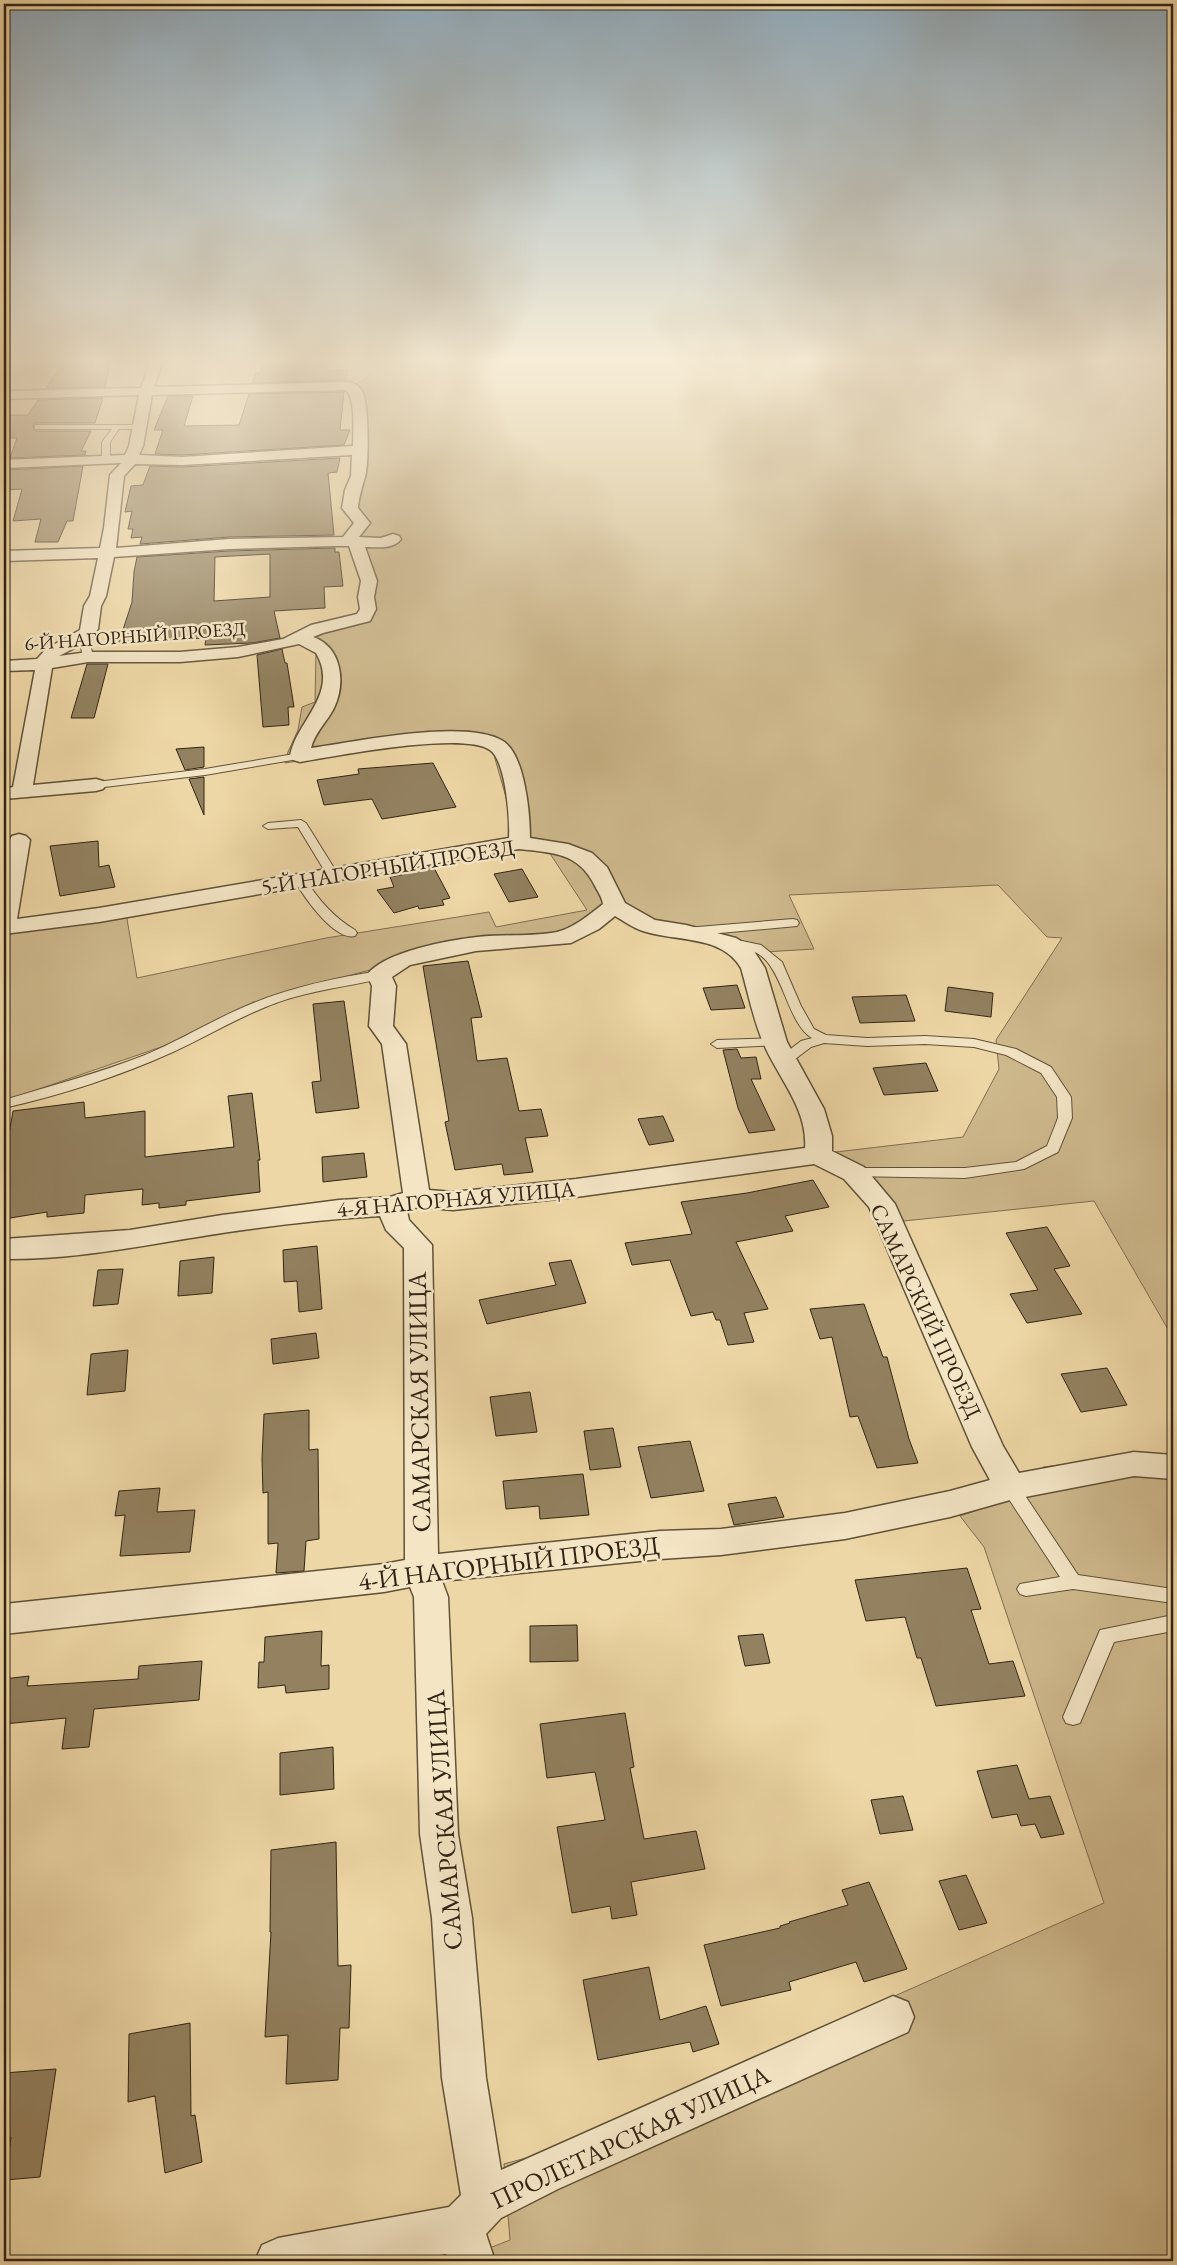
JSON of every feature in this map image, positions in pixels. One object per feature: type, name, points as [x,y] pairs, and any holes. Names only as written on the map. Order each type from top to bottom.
[{"type":"street","points":[[12,793],[23,787],[44,669],[42,664],[48,655],[87,633],[90,625],[91,604],[98,596],[112,528],[117,475],[124,468]]},
{"type":"street","points":[[352,542],[362,523],[350,508],[352,490],[358,476],[358,468]]},
{"type":"street","points":[[4,556],[106,553],[229,544],[383,543],[393,539]]},
{"type":"street","name":"6-Й НАГОРНЫЙ ПРОЕЗД","points":[[4,666],[42,664],[88,658],[212,655],[288,643],[299,639],[317,628],[364,617],[368,609],[366,598],[369,580],[352,542]]},
{"type":"street","points":[[299,639],[312,643],[322,649],[329,662],[330,693],[323,712],[302,738],[300,756],[410,741],[461,738],[486,739],[498,746],[510,766],[519,843]]},
{"type":"street","points":[[12,793],[96,785]]},
{"type":"street","points":[[4,922],[7,917],[19,840]]},
{"type":"street","name":"5-Й НАГОРНЫЙ ПРОЕЗД","points":[[4,927],[99,915],[519,843],[562,848],[584,858],[596,867],[614,899],[614,906]]},
{"type":"street","points":[[379,975],[402,960],[476,944],[563,938],[591,924],[614,906],[649,926],[686,932],[728,943],[744,953],[753,968],[780,1051],[811,1109],[819,1136],[818,1155]]},
{"type":"street","name":"САМАРСКАЯ УЛИЦА","points":[[379,975],[384,986],[381,1026],[394,1044],[404,1202],[396,1223],[418,1244],[422,1571],[431,1597],[439,1834],[448,1871],[462,2060],[476,2161],[473,2230]]},
{"type":"street","name":"4-Я НАГОРНАЯ УЛИЦА","points":[[4,1248],[23,1249],[130,1240],[222,1224],[339,1209],[404,1202],[453,1201],[557,1190],[818,1155]]},
{"type":"street","name":"САМАРСКИЙ ПРОЕЗД","points":[[818,1155],[854,1174],[881,1204],[988,1447],[1010,1487]]},
{"type":"street","name":"4-Й НАГОРНЫЙ ПРОЕЗД","points":[[4,1619],[374,1579],[446,1566],[621,1549],[721,1542],[845,1526],[950,1504],[1010,1487],[1134,1464],[1173,1467]]},
{"type":"street","name":"ПРОЛЕТАРСКАЯ УЛИЦА","points":[[278,2261],[473,2230],[542,2173],[893,2016]]},
{"type":"lane","points":[[109,468],[117,475]]},
{"type":"lane","points":[[87,633],[85,643],[88,658]]},
{"type":"lane","points":[[96,785],[205,772],[300,756]]},
{"type":"lane","points":[[268,826],[301,823],[333,876]]},
{"type":"lane","points":[[301,881],[314,903],[333,923],[351,933]]},
{"type":"lane","points":[[686,932],[793,923]]},
{"type":"lane","points":[[734,947],[742,945],[757,948],[778,965],[795,1006],[809,1031],[823,1039]]},
{"type":"lane","points":[[4,1104],[111,1072],[170,1049],[241,1012],[296,993],[356,978],[379,975]]},
{"type":"lane","points":[[717,1044],[780,1051],[823,1039],[867,1042],[925,1040],[974,1043],[1011,1052],[1046,1070],[1064,1097],[1065,1118],[1053,1148],[1019,1166],[965,1173],[854,1174]]},
{"type":"lane","points":[[1010,1487],[1073,1582]]},
{"type":"lane","points":[[1026,1589],[1073,1582],[1173,1596]]},
{"type":"lane","points":[[1073,1717],[1107,1636],[1173,1623]]},
{"type":"shaded area","points":[[354,468],[1173,468],[1173,1338],[1094,1201],[904,1221],[887,1197],[836,1152],[963,1137],[999,1069],[996,1040],[1062,938],[1047,937],[998,885],[789,895],[814,949],[748,953],[649,920],[629,910],[601,866],[527,838],[515,829],[492,748],[483,742],[410,743],[285,763],[298,730],[302,707],[315,702],[316,650],[308,636],[367,618],[354,539],[366,522],[354,508]]},
{"type":"shaded area","points":[[547,849],[577,859],[608,899],[588,922],[557,933],[378,968],[292,990],[238,1010],[167,1045],[4,1101],[4,933],[126,913],[137,978],[326,938],[489,912],[496,927],[587,910]]},
{"type":"shaded area","points":[[1134,1456],[1173,1459],[1173,2261],[456,2261],[510,2240],[504,2164],[537,2155],[1104,1903],[984,1547],[960,1516],[1044,1487],[1043,1467]]},
{"type":"building","points":[[83,468],[73,521],[67,521],[58,542],[35,542],[41,519],[13,521],[22,489],[4,490],[6,470]]},
{"type":"building","points":[[149,468],[338,468],[337,472],[328,473],[334,535],[229,537],[140,544],[142,537],[131,538],[133,529],[128,529],[132,511],[125,512],[131,486],[143,485]]},
{"type":"building","points":[[335,548],[335,552],[339,552],[343,586],[324,587],[325,608],[274,611],[280,638],[252,643],[205,645],[206,638],[119,642],[132,602],[137,557],[229,551]],"holes":[[[270,554],[270,597],[214,601],[215,557]]]},
{"type":"building","points":[[282,649],[285,663],[287,663],[294,707],[288,707],[289,725],[263,727],[257,655]]},
{"type":"building","points":[[87,664],[108,664],[94,718],[71,718]]},
{"type":"building","points":[[204,747],[204,767],[185,770],[176,749]]},
{"type":"building","points":[[433,763],[456,807],[382,819],[372,799],[324,805],[317,780],[359,774],[358,769]]},
{"type":"building","points":[[204,777],[204,815],[189,779]]},
{"type":"building","points":[[98,841],[99,867],[109,865],[115,887],[60,896],[50,846]]},
{"type":"building","points":[[433,866],[450,898],[442,900],[444,905],[419,909],[418,906],[394,913],[377,890],[394,887],[390,877],[411,873],[409,870]]},
{"type":"building","points":[[522,869],[538,897],[509,902],[494,874]]},
{"type":"building","points":[[468,961],[482,1017],[471,1018],[477,1061],[507,1058],[519,1111],[541,1109],[548,1136],[525,1138],[533,1172],[504,1175],[502,1164],[455,1170],[445,1122],[449,1121],[423,966]]},
{"type":"building","points":[[737,985],[745,1008],[711,1010],[703,988]]},
{"type":"building","points":[[948,987],[993,993],[991,1017],[945,1011]]},
{"type":"building","points":[[906,995],[915,1021],[860,1023],[852,997]]},
{"type":"building","points":[[344,1001],[359,1108],[316,1113],[312,1082],[321,1081],[313,1004]]},
{"type":"building","points":[[737,1049],[741,1058],[756,1057],[761,1079],[751,1079],[775,1130],[749,1133],[738,1108],[723,1050]]},
{"type":"building","points":[[926,1063],[938,1091],[884,1095],[873,1068]]},
{"type":"building","points":[[252,1093],[260,1160],[258,1160],[260,1192],[186,1201],[186,1205],[159,1208],[159,1203],[142,1205],[143,1189],[85,1195],[84,1213],[47,1217],[47,1212],[4,1219],[4,1163],[13,1111],[84,1102],[85,1118],[145,1111],[145,1157],[234,1147],[228,1096]]},
{"type":"building","points":[[663,1116],[674,1141],[649,1145],[638,1119]]},
{"type":"building","points":[[364,1153],[367,1177],[323,1182],[322,1157]]},
{"type":"building","points":[[813,1180],[829,1207],[785,1216],[793,1231],[736,1242],[768,1309],[744,1313],[754,1342],[728,1345],[720,1320],[716,1320],[713,1312],[691,1316],[670,1260],[632,1265],[625,1243],[692,1234],[681,1202],[747,1193]]},
{"type":"building","points":[[1047,1227],[1070,1266],[1054,1269],[1082,1314],[1027,1323],[1010,1294],[1038,1290],[1006,1233]]},
{"type":"building","points":[[317,1246],[322,1309],[299,1312],[297,1281],[284,1282],[283,1250]]},
{"type":"building","points":[[214,1257],[212,1293],[178,1296],[180,1261]]},
{"type":"building","points":[[571,1260],[586,1303],[487,1324],[479,1300],[556,1285],[549,1263]]},
{"type":"building","points":[[123,1269],[118,1304],[93,1306],[98,1270]]},
{"type":"building","points":[[864,1304],[883,1357],[887,1357],[909,1439],[918,1463],[877,1468],[858,1416],[850,1417],[832,1337],[820,1339],[810,1309]]},
{"type":"building","points":[[316,1333],[319,1358],[273,1364],[271,1339]]},
{"type":"building","points":[[128,1350],[125,1391],[87,1395],[91,1354]]},
{"type":"building","points":[[1107,1368],[1127,1405],[1081,1412],[1061,1374]]},
{"type":"building","points":[[530,1392],[537,1432],[496,1436],[490,1397]]},
{"type":"building","points":[[309,1410],[309,1450],[318,1449],[319,1539],[306,1541],[304,1571],[276,1573],[278,1543],[268,1544],[268,1492],[263,1493],[264,1414]]},
{"type":"building","points":[[613,1428],[621,1467],[590,1470],[584,1431]]},
{"type":"building","points":[[690,1441],[704,1491],[651,1498],[638,1447]]},
{"type":"building","points":[[583,1474],[589,1515],[540,1519],[539,1506],[506,1509],[503,1481]]},
{"type":"building","points":[[160,1488],[157,1512],[195,1510],[190,1552],[120,1556],[125,1515],[115,1516],[119,1491]]},
{"type":"building","points":[[776,1497],[784,1517],[734,1525],[728,1504]]},
{"type":"building","points":[[967,1568],[981,1609],[971,1610],[989,1664],[1013,1661],[1025,1696],[936,1706],[921,1658],[917,1658],[905,1617],[866,1621],[855,1580]]},
{"type":"building","points":[[577,1625],[578,1661],[530,1662],[530,1626]]},
{"type":"building","points":[[322,1631],[321,1666],[329,1665],[329,1689],[286,1693],[285,1685],[258,1688],[259,1662],[264,1662],[265,1637]]},
{"type":"building","points":[[763,1634],[770,1663],[745,1666],[738,1636]]},
{"type":"building","points":[[202,1661],[199,1700],[94,1709],[89,1747],[62,1749],[66,1718],[4,1724],[4,1679],[29,1676],[27,1686],[138,1679],[139,1666]]},
{"type":"building","points":[[625,1713],[634,1767],[630,1768],[644,1839],[696,1831],[705,1869],[631,1882],[637,1915],[612,1919],[610,1906],[572,1913],[557,1827],[605,1820],[595,1772],[547,1778],[540,1724]]},
{"type":"building","points":[[333,1747],[334,1789],[280,1795],[280,1753]]},
{"type":"building","points":[[1017,1765],[1029,1799],[1050,1796],[1064,1834],[1041,1838],[1035,1824],[1021,1826],[1017,1814],[992,1818],[977,1771]]},
{"type":"building","points":[[903,1796],[913,1830],[880,1834],[871,1800]]},
{"type":"building","points":[[336,1842],[338,1966],[351,1965],[349,2028],[340,2028],[338,2080],[286,2084],[288,2035],[265,2037],[271,1932],[271,1850]]},
{"type":"building","points":[[966,1875],[987,1923],[959,1930],[939,1881]]},
{"type":"building","points":[[869,1882],[907,1969],[864,1982],[856,1962],[789,1982],[791,1990],[721,2006],[704,1945],[780,1928],[780,1926],[789,1922],[848,1905],[842,1890]]},
{"type":"building","points":[[649,1967],[660,2020],[706,2006],[719,2044],[693,2052],[690,2042],[598,2060],[583,1980]]},
{"type":"building","points":[[190,2023],[191,2116],[195,2115],[202,2162],[165,2173],[155,2096],[128,2102],[129,2034]]},
{"type":"building","points":[[56,2069],[40,2177],[5,2180],[11,2137],[4,2138],[4,2073]]}]
